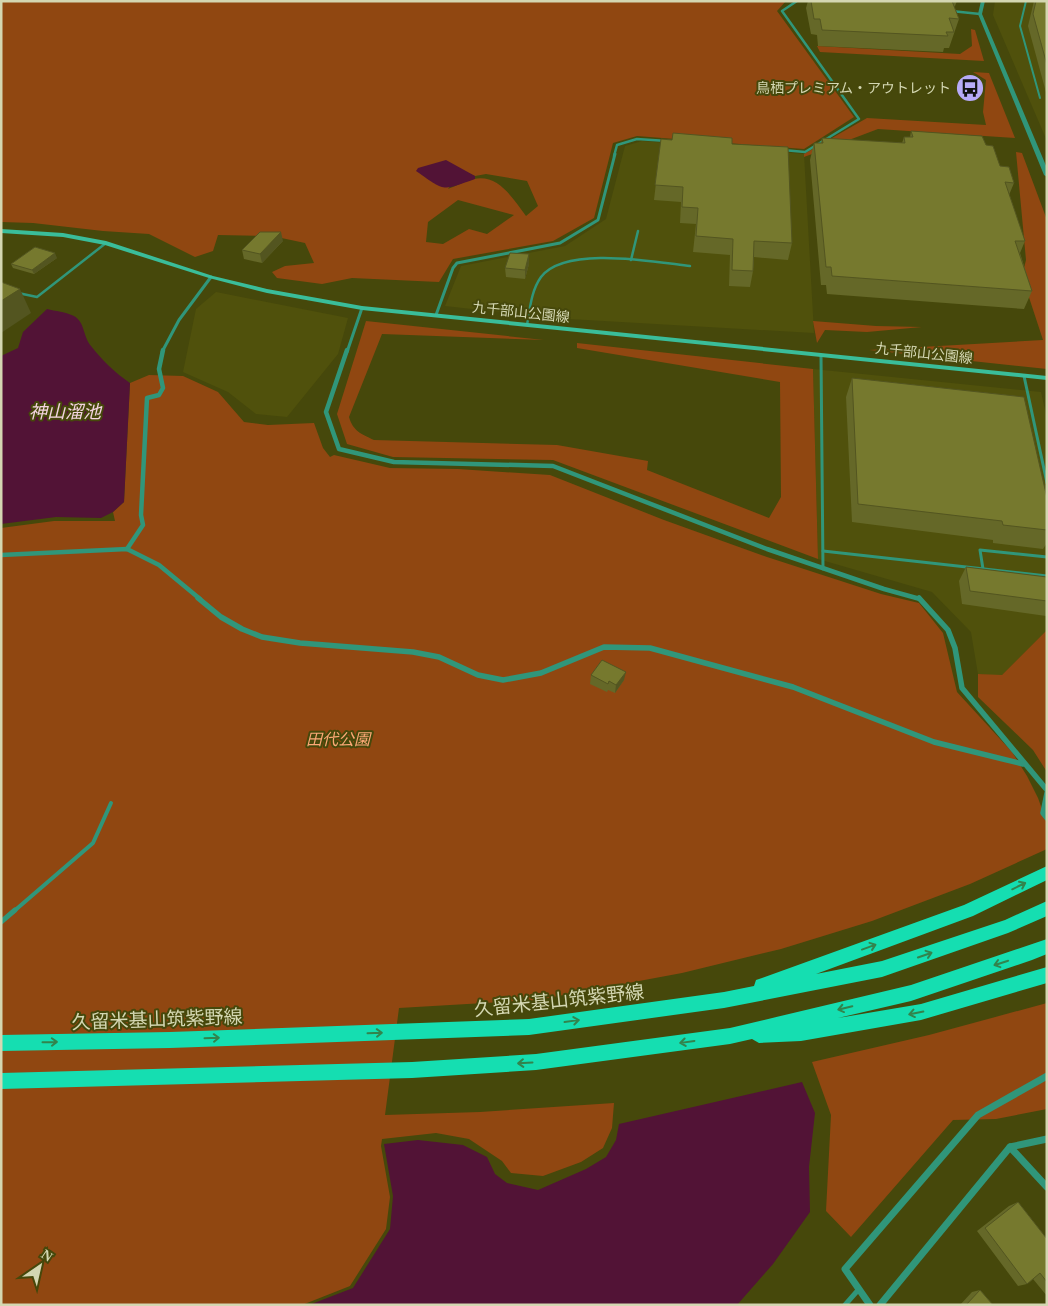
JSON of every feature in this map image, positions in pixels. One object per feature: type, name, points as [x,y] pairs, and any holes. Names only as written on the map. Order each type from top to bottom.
[{"type":"main road","name":"九千部山公園線","points":[[1,231],[64,235],[106,242],[211,277],[268,291],[362,308],[1047,378]]},
{"type":"main road","points":[[724,1000],[968,911],[1047,873]]},
{"type":"main road","name":"久留米基山筑紫野線","points":[[1,1044],[529,1027],[724,1000],[882,969],[1008,926],[1047,908]]},
{"type":"main road","points":[[730,1036],[910,993],[1047,946]]},
{"type":"main road","points":[[1,1081],[412,1070],[526,1063],[730,1036],[801,1033],[922,1012],[1047,975]]},
{"type":"street","points":[[775,150],[804,152],[859,118],[782,11],[797,1]]},
{"type":"street","points":[[983,1],[980,14],[1047,175]]},
{"type":"street","points":[[942,10],[980,14]]},
{"type":"street","points":[[436,316],[453,268],[457,262],[560,243],[598,220],[617,145],[637,139],[676,142]]},
{"type":"street","points":[[127,548],[143,526],[141,515],[147,398],[159,395],[163,388],[159,368],[163,350],[174,328],[211,277]]},
{"type":"street","points":[[362,308],[326,412],[339,449],[394,462],[553,466],[823,569],[884,589],[918,597],[948,630],[955,648],[962,688],[1047,791],[1043,813],[1047,818]]},
{"type":"street","points":[[1,555],[127,548],[159,565],[221,616],[242,629],[262,637],[300,643],[413,652],[439,657],[478,675],[503,680],[541,674],[604,647],[650,648],[793,687],[934,742],[1023,764]]},
{"type":"street","points":[[870,1305],[845,1268],[978,1114],[1047,1076]]},
{"type":"street","points":[[880,1305],[1010,1147],[1047,1139]]},
{"type":"street","points":[[1010,1147],[1047,1187]]},
{"type":"lane","points":[[1026,1],[1020,26],[1040,98]]},
{"type":"lane","points":[[631,260],[638,231]]},
{"type":"lane","points":[[13,292],[37,297],[106,242]]},
{"type":"lane","points":[[527,325],[536,287],[544,274],[561,263],[592,257],[690,266]]},
{"type":"lane","points":[[821,355],[823,569]]},
{"type":"lane","points":[[1024,376],[1047,482]]},
{"type":"lane","points":[[823,550],[1047,576]]},
{"type":"lane","points":[[983,569],[980,550],[1047,557]]},
{"type":"lane","points":[[1,922],[62,872],[93,843],[110,803]]},
{"type":"lane","points":[[845,1305],[859,1289]]},
{"type":"shaded area","points":[[995,1],[1047,1],[1047,141],[993,15]]},
{"type":"shaded area","points":[[642,141],[804,154],[814,333],[552,318],[445,306],[461,266],[565,246],[606,219],[625,146]]},
{"type":"shaded area","points":[[216,292],[348,318],[338,354],[287,417],[256,414],[228,392],[183,372],[196,309]]},
{"type":"shaded area","points":[[813,369],[1041,392],[1047,419],[1047,630],[1001,676],[978,674],[971,632],[932,592],[818,559]]},
{"type":"green space","points":[[1,1],[786,1],[777,11],[854,117],[804,149],[637,136],[613,143],[594,218],[553,241],[453,259],[439,282],[352,278],[322,284],[277,278],[272,272],[285,266],[314,263],[305,243],[272,236],[218,235],[213,251],[195,257],[149,234],[33,223],[1,222]],"holes":[[[461,170],[475,176],[486,174],[527,181],[538,206],[526,216],[504,189],[491,180],[483,178],[474,179],[448,189]],[[458,200],[514,215],[487,234],[469,229],[443,244],[426,242],[428,222]]]},
{"type":"green space","points":[[971,29],[975,30],[984,61],[820,52],[817,46],[960,54],[972,46]]},
{"type":"green space","points":[[973,72],[989,73],[1015,138],[878,129],[804,157],[804,154],[867,118],[986,125],[983,112],[986,80]]},
{"type":"green space","points":[[1016,152],[1022,153],[1047,220],[1047,369],[869,350],[1043,340],[1022,276],[1026,260]]},
{"type":"green space","points":[[366,321],[544,340],[382,334],[349,417],[355,429],[365,436],[374,440],[557,445],[648,461],[647,470],[769,518],[781,497],[780,382],[577,348],[577,343],[813,369],[818,559],[553,460],[393,457],[347,444],[337,414]]},
{"type":"green space","points":[[813,321],[876,326],[922,327],[867,332],[825,330],[817,343]]},
{"type":"green space","name":"田代公園","points":[[149,375],[183,376],[218,392],[244,422],[268,425],[314,423],[323,448],[330,457],[334,455],[390,468],[458,469],[550,475],[664,520],[767,557],[881,594],[919,603],[943,633],[957,692],[1012,752],[1027,776],[1038,798],[1047,823],[1047,849],[970,884],[872,921],[781,949],[682,973],[537,1000],[399,1008],[385,1115],[480,1112],[614,1103],[612,1128],[603,1148],[581,1162],[543,1176],[511,1173],[502,1161],[469,1139],[436,1133],[382,1139],[381,1146],[390,1197],[386,1229],[350,1286],[302,1305],[1,1305],[1,528],[54,521],[115,521],[113,512],[124,502],[130,383]]},
{"type":"green space","points":[[1047,630],[1047,772],[1033,750],[978,697],[978,674],[1002,675]]},
{"type":"green space","points":[[1047,1003],[1047,1109],[996,1119],[953,1120],[851,1237],[826,1211],[831,1115],[812,1062],[929,1035]]},
{"type":"water","points":[[446,160],[475,176],[475,179],[456,186],[444,187],[433,183],[416,171],[418,168]]},
{"type":"water","name":"神山溜池","points":[[47,309],[68,314],[78,319],[88,342],[95,351],[114,371],[130,383],[124,502],[113,512],[101,518],[56,517],[1,524],[1,356],[18,348],[23,332]]},
{"type":"water","points":[[802,1082],[815,1113],[809,1167],[810,1212],[773,1264],[737,1305],[309,1305],[353,1288],[390,1229],[393,1196],[384,1144],[418,1140],[463,1145],[487,1157],[495,1174],[507,1183],[538,1190],[586,1169],[606,1157],[616,1140],[619,1124]]},
{"type":"building","points":[[811,1],[952,1],[959,19],[949,18],[954,32],[946,32],[948,36],[822,30],[820,19],[814,19]]},
{"type":"building","points":[[1036,1],[1047,1],[1047,65],[1033,14]]},
{"type":"building","points":[[911,131],[982,136],[986,145],[993,146],[1000,166],[1009,167],[1014,183],[1005,182],[1025,241],[1015,241],[1032,291],[832,276],[831,267],[826,267],[814,143],[823,143],[822,138],[905,143],[904,137],[913,137]]},
{"type":"building","points":[[673,133],[732,138],[732,144],[788,147],[792,243],[754,241],[753,271],[732,270],[733,239],[696,236],[698,208],[682,207],[683,187],[655,185],[661,139],[672,140]]},
{"type":"building","points":[[260,232],[281,232],[260,254],[242,250]]},
{"type":"building","points":[[35,247],[55,253],[32,270],[11,264]]},
{"type":"building","points":[[510,253],[529,254],[525,270],[505,268]]},
{"type":"building","points":[[1,282],[20,289],[1,301]]},
{"type":"building","points":[[852,378],[1024,397],[1047,498],[1047,530],[1003,525],[1002,521],[858,504]]},
{"type":"building","points":[[966,567],[1047,577],[1047,601],[970,591]]},
{"type":"building","points":[[602,660],[626,672],[616,685],[609,681],[608,684],[591,675]]},
{"type":"building","points":[[1018,1202],[1047,1239],[1047,1282],[1040,1273],[1027,1284],[985,1228]]},
{"type":"building","points":[[980,1290],[993,1305],[966,1305]]},
{"type":"place","name":"鳥栖プレミアム・アウトレット","points":[[970,88]]}]
